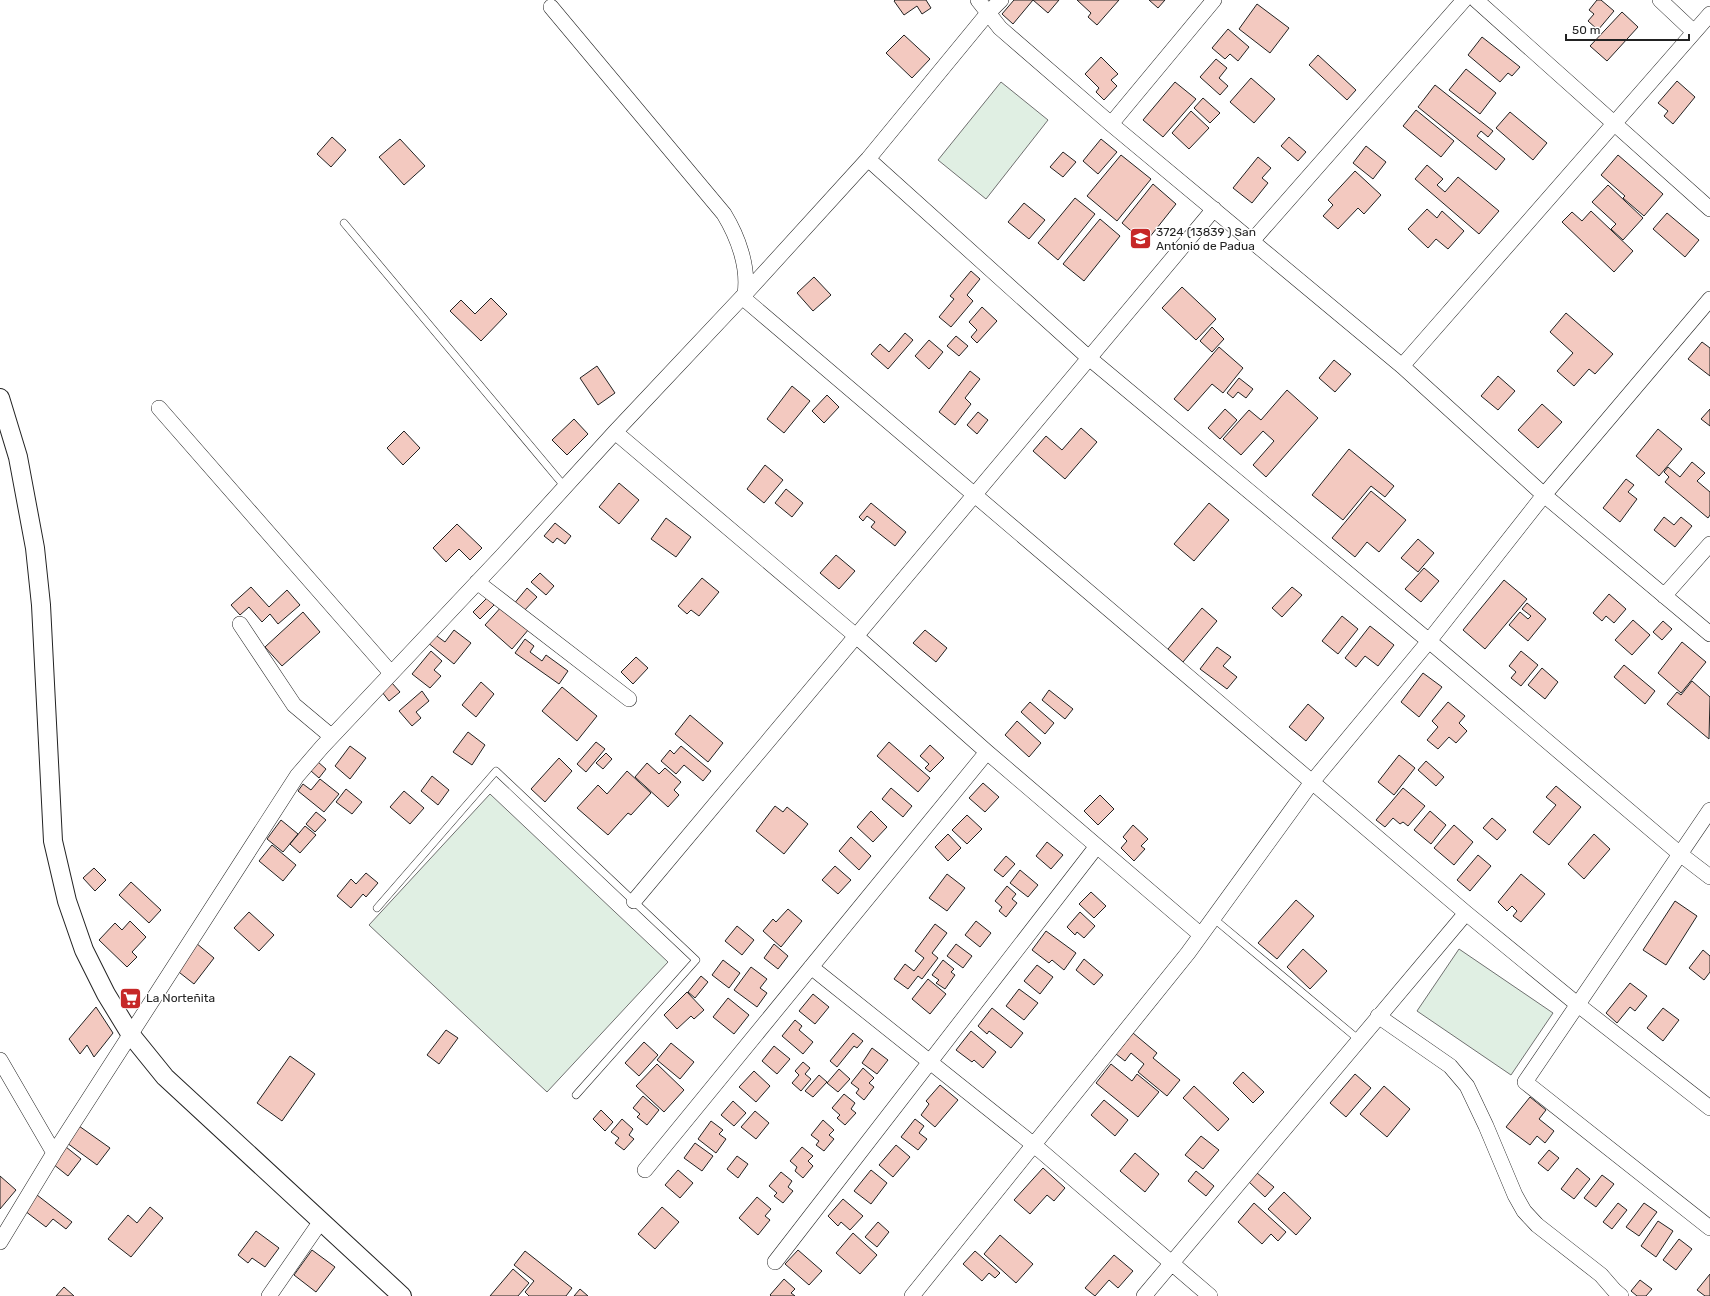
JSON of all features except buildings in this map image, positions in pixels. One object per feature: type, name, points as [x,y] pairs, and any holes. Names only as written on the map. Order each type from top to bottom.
[{"type":"street","points":[[978,0],[1000,28],[1112,124],[1402,366],[1544,495],[1710,634]]},
{"type":"street","points":[[0,1242],[54,1153],[297,776],[331,736],[744,296],[868,159],[988,13],[1001,0]]},
{"type":"street","points":[[1112,124],[1214,0]]},
{"type":"street","points":[[1252,241],[1464,0]]},
{"type":"street","points":[[1476,0],[1710,208]]},
{"type":"street","points":[[1660,0],[1694,32]]},
{"type":"street","points":[[551,7],[724,214],[732,228],[739,247],[745,273],[746,284],[744,296]]},
{"type":"street","points":[[1402,366],[1710,14]]},
{"type":"street","points":[[868,159],[1089,358],[1429,641],[1680,854],[1710,877]]},
{"type":"street","points":[[634,901],[1214,209]]},
{"type":"street","points":[[744,296],[975,495],[1466,913],[1577,1004],[1710,1108]]},
{"type":"street","points":[[912,1296],[1201,936],[1312,782],[1429,641],[1544,495],[1710,300]]},
{"type":"street","points":[[0,398],[18,457],[34,548],[40,605],[53,841],[67,901],[84,950],[106,994],[131,1035],[165,1077],[402,1296]]},
{"type":"street","points":[[158,408],[391,673]]},
{"type":"street","points":[[615,432],[856,636],[987,752],[1201,936]]},
{"type":"street","points":[[1664,596],[1710,544]]},
{"type":"street","points":[[477,582],[629,699]]},
{"type":"street","points":[[240,624],[294,705],[331,736]]},
{"type":"street","points":[[645,1170],[987,752]]},
{"type":"street","points":[[1710,810],[1525,1082],[1710,1228]]},
{"type":"street","points":[[775,1262],[1097,846]]},
{"type":"street","points":[[1144,1296],[1358,1039],[1466,913]]},
{"type":"street","points":[[811,967],[1034,1145],[1210,1296]]},
{"type":"street","points":[[1378,1016],[1450,1066],[1467,1086],[1486,1126],[1515,1195],[1524,1211],[1537,1225],[1601,1275],[1621,1296]]},
{"type":"street","points":[[0,1060],[54,1153]]},
{"type":"street","points":[[269,1296],[321,1221]]},
{"type":"lane","points":[[344,223],[565,487]]},
{"type":"lane","points":[[377,908],[496,771],[634,901],[696,960],[576,1096]]},
{"type":"lane","points":[[1213,918],[1358,1039]]},
{"type":"green space","points":[[1001,82],[1048,120],[986,199],[938,160]]},
{"type":"green space","points":[[490,794],[668,962],[547,1092],[369,925]]},
{"type":"green space","points":[[1459,949],[1553,1013],[1511,1075],[1417,1011]]},
{"type":"place","name":"3724 (13839 ) San Antonio de Padua","points":[[1140,239]]},
{"type":"place","name":"La Norteñita","points":[[130,998]]}]
